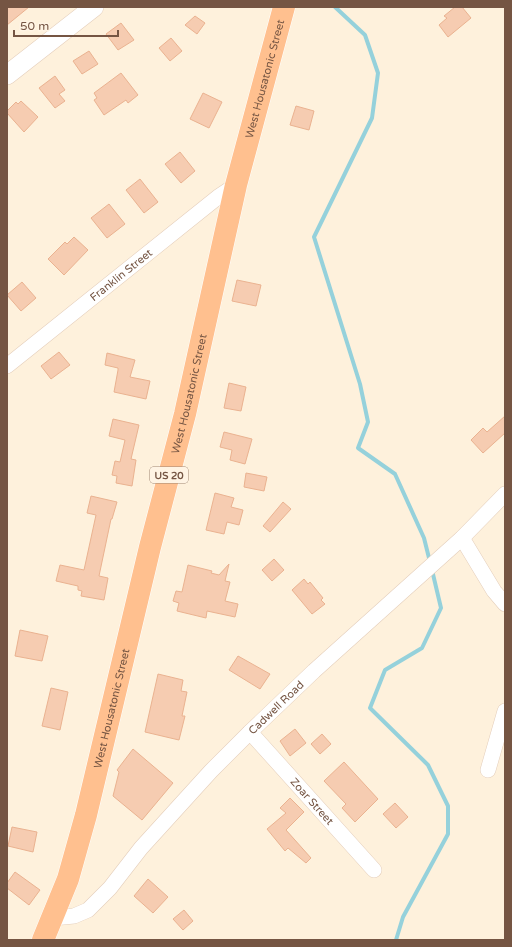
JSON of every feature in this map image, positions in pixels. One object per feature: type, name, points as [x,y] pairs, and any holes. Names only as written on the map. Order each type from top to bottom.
[{"type":"highway","name":"West Housatonic Street","points":[[43,940],[53,918],[74,858],[93,785],[150,547],[185,414],[236,185],[284,7]]},
{"type":"street","points":[[7,75],[94,7]]},
{"type":"street","name":"Franklin Street","points":[[7,366],[218,196],[236,185]]},
{"type":"street","name":"Cadwell Road","points":[[53,918],[74,916],[88,910],[110,888],[141,848],[211,771],[250,732],[462,538],[505,494]]},
{"type":"street","points":[[462,538],[494,591],[505,604]]},
{"type":"street","points":[[488,770],[505,711]]},
{"type":"street","name":"Zoar Street","points":[[250,732],[374,870]]},
{"type":"building","points":[[7,7],[29,7],[7,25]]},
{"type":"building","points":[[455,7],[462,7],[471,18],[448,37],[439,25],[447,18],[444,16]]},
{"type":"building","points":[[195,16],[205,23],[197,34],[185,25]]},
{"type":"building","points":[[121,23],[134,40],[118,50],[106,34]]},
{"type":"building","points":[[171,38],[182,51],[170,61],[159,48]]},
{"type":"building","points":[[89,51],[98,64],[82,74],[73,61]]},
{"type":"building","points":[[121,73],[138,95],[128,103],[126,100],[104,115],[94,100],[97,98],[94,93]]},
{"type":"building","points":[[55,76],[65,90],[59,94],[65,101],[55,108],[39,88]]},
{"type":"building","points":[[203,93],[222,102],[209,128],[190,119]]},
{"type":"building","points":[[21,101],[38,117],[24,132],[7,113],[7,111],[16,102],[18,104]]},
{"type":"building","points":[[296,106],[314,111],[309,130],[290,125]]},
{"type":"building","points":[[180,152],[195,171],[181,183],[165,164]]},
{"type":"building","points":[[140,179],[158,202],[144,213],[126,190]]},
{"type":"building","points":[[109,204],[125,224],[107,238],[91,218]]},
{"type":"building","points":[[74,237],[88,250],[64,275],[48,259],[65,242],[67,244]]},
{"type":"building","points":[[237,280],[261,285],[256,306],[232,301]]},
{"type":"building","points":[[22,282],[36,298],[21,311],[7,295]]},
{"type":"building","points":[[59,352],[70,365],[51,379],[41,366]]},
{"type":"building","points":[[107,353],[135,360],[130,377],[150,381],[146,399],[114,392],[118,368],[105,365]]},
{"type":"building","points":[[229,383],[246,387],[241,411],[224,408]]},
{"type":"building","points":[[505,416],[505,433],[483,453],[471,440],[483,428],[487,432]]},
{"type":"building","points":[[113,419],[139,425],[131,459],[136,460],[132,486],[116,483],[117,476],[112,475],[115,461],[120,462],[125,440],[109,436]]},
{"type":"building","points":[[224,432],[252,439],[245,464],[230,460],[232,450],[220,447]]},
{"type":"building","points":[[246,473],[267,477],[264,491],[244,487]]},
{"type":"building","points":[[215,493],[234,498],[231,507],[243,510],[239,525],[227,522],[224,534],[206,530]]},
{"type":"building","points":[[91,496],[117,502],[111,519],[99,576],[108,578],[104,600],[81,596],[82,591],[78,590],[78,586],[56,581],[60,565],[84,570],[96,515],[87,513]]},
{"type":"building","points":[[283,502],[291,509],[270,532],[263,526]]},
{"type":"building","points":[[274,559],[284,570],[272,581],[262,570]]},
{"type":"building","points":[[229,564],[225,581],[230,582],[225,601],[238,604],[235,617],[207,611],[206,618],[177,611],[179,603],[173,601],[176,591],[182,592],[188,565],[212,571],[211,573],[219,575]]},
{"type":"building","points":[[304,579],[308,584],[310,582],[323,598],[321,600],[325,604],[312,614],[292,590]]},
{"type":"building","points":[[20,630],[48,636],[42,661],[15,656]]},
{"type":"building","points":[[238,656],[270,674],[260,689],[229,670]]},
{"type":"building","points":[[158,674],[183,680],[181,691],[187,692],[182,716],[185,716],[179,740],[145,732]]},
{"type":"building","points":[[51,688],[68,692],[60,730],[42,726]]},
{"type":"building","points":[[295,729],[306,743],[290,756],[280,741]]},
{"type":"building","points":[[322,734],[331,744],[320,754],[311,744]]},
{"type":"building","points":[[133,749],[173,783],[142,820],[113,796],[119,772],[117,770]]},
{"type":"building","points":[[344,762],[378,799],[355,822],[342,808],[346,804],[324,781]]},
{"type":"building","points":[[290,798],[304,812],[286,830],[311,858],[306,863],[288,848],[285,851],[267,829],[286,813],[280,808]]},
{"type":"building","points":[[395,803],[408,817],[396,828],[383,814]]},
{"type":"building","points":[[12,827],[37,832],[33,852],[8,846]]},
{"type":"building","points":[[15,872],[40,890],[29,905],[7,888],[7,883]]},
{"type":"building","points":[[148,879],[168,897],[153,913],[134,896]]},
{"type":"building","points":[[184,910],[193,921],[183,930],[173,919]]},
{"type":"waterway","points":[[335,7],[365,35],[378,73],[372,118],[314,237],[360,384],[368,422],[358,448],[395,474],[424,538],[430,562]]},
{"type":"waterway","points":[[396,940],[403,917],[448,834],[448,806],[428,765],[370,708],[385,670],[422,648],[441,608],[432,570]]}]
